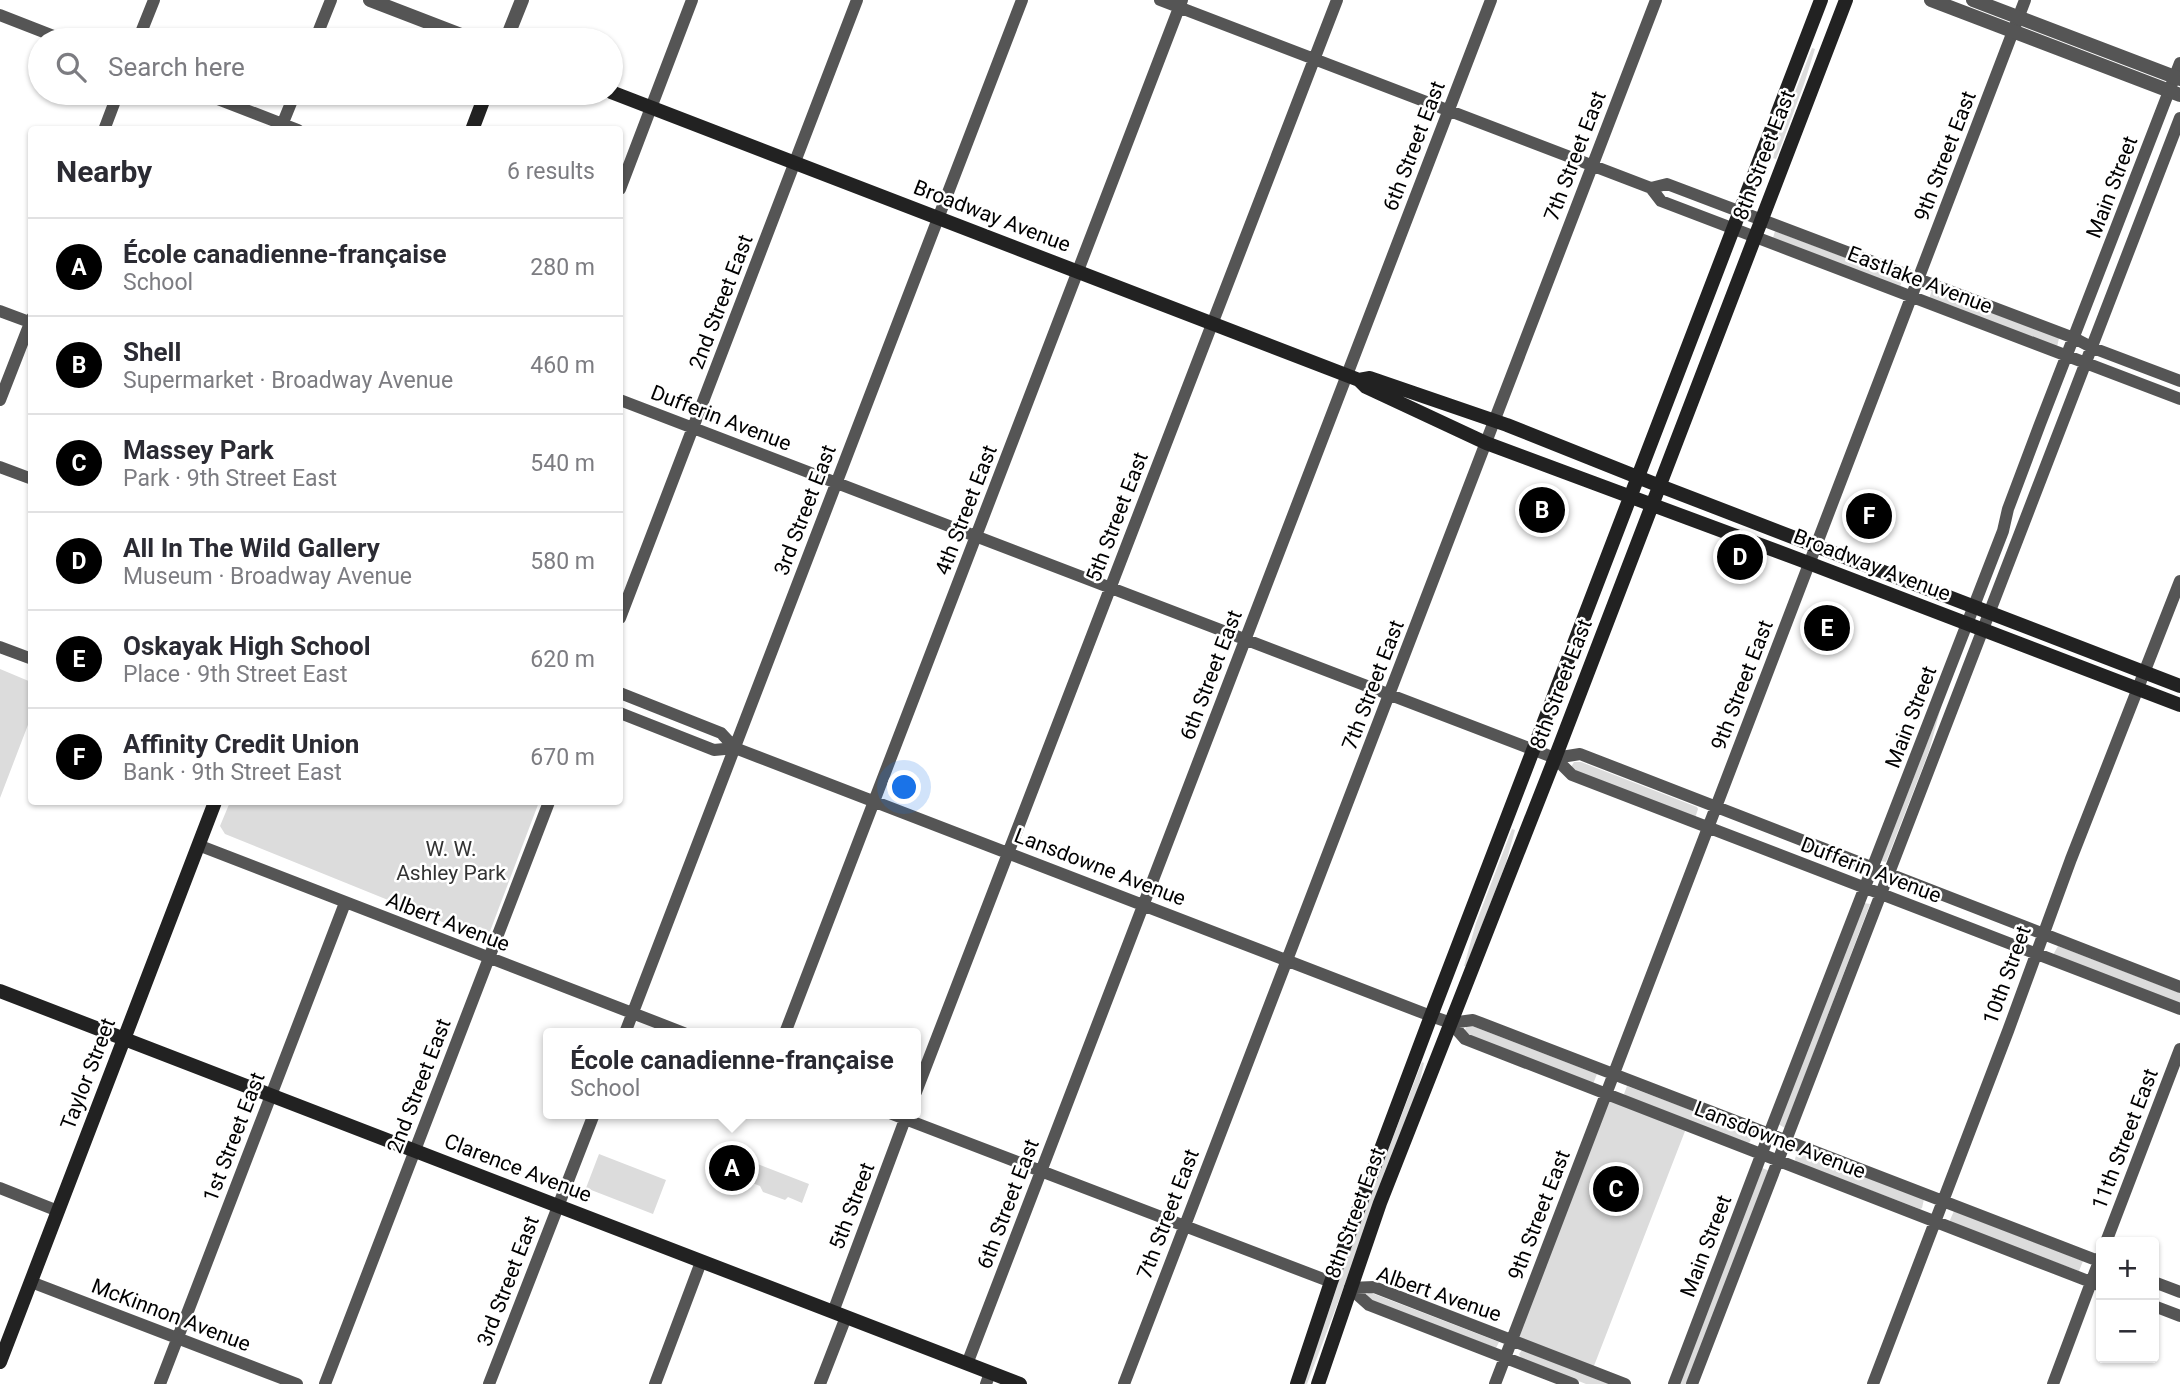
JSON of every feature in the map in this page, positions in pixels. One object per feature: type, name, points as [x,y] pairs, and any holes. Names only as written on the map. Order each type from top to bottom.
[{"type":"main road","name":"8th Street East","points":[[1297,1384],[1331,1282],[1431,1016],[1821,0]]},
{"type":"main road","name":"8th Street East","points":[[1318,1384],[1380,1203],[1555,758],[1846,0]]},
{"type":"main road","name":"Broadway Avenue","points":[[623,96],[1353,377],[1366,387],[1486,443],[2180,705]]},
{"type":"main road","points":[[474,126],[481,105]]},
{"type":"main road","name":"Broadway Avenue","points":[[1353,377],[1370,378],[1494,420],[2180,686]]},
{"type":"main road","name":"Taylor Street","points":[[0,1363],[214,805]]},
{"type":"main road","name":"Clarence Avenue","points":[[0,991],[967,1364],[988,1378],[1020,1384]]},
{"type":"street","points":[[143,28],[154,0]]},
{"type":"street","points":[[320,28],[331,0]]},
{"type":"street","points":[[370,0],[443,28]]},
{"type":"street","points":[[511,28],[522,0]]},
{"type":"street","points":[[623,181],[692,0]]},
{"type":"street","name":"2nd Street East","points":[[623,610],[857,0]]},
{"type":"street","name":"3rd Street East","points":[[627,1028],[1023,0]]},
{"type":"street","name":"Eastlake Avenue","points":[[1160,0],[1180,4],[1314,60],[1651,188],[1661,201],[2180,399]]},
{"type":"street","name":"5th Street East","points":[[921,1079],[1337,0]]},
{"type":"street","name":"6th Street East","points":[[967,1364],[1245,641],[1353,377],[1491,0]]},
{"type":"street","name":"7th Street East","points":[[1124,1384],[1656,0]]},
{"type":"street","points":[[1931,0],[2016,24],[2177,81]]},
{"type":"street","points":[[1973,0],[2016,24]]},
{"type":"street","name":"9th Street East","points":[[1495,1384],[2025,0]]},
{"type":"street","name":"4th Street East","points":[[787,1028],[1180,4]]},
{"type":"street","points":[[0,15],[33,28]]},
{"type":"street","name":"Main Street","points":[[1674,1384],[2003,531],[2008,509],[2067,356],[2177,81]]},
{"type":"street","points":[[106,126],[113,105]]},
{"type":"street","points":[[230,105],[279,126]]},
{"type":"street","points":[[281,126],[290,105]]},
{"type":"street","name":"Main Street","points":[[1692,1384],[2180,118]]},
{"type":"street","name":"Eastlake Avenue","points":[[1651,188],[1667,184],[2074,338],[2093,348],[2180,381]]},
{"type":"street","points":[[0,311],[28,320]]},
{"type":"street","points":[[0,400],[28,329]]},
{"type":"street","name":"Dufferin Avenue","points":[[623,401],[1555,758],[1572,775],[2180,1009]]},
{"type":"street","points":[[0,467],[28,478]]},
{"type":"street","name":"10th Street","points":[[1873,1384],[2037,954],[2042,934],[2180,581]]},
{"type":"street","points":[[0,647],[28,658]]},
{"type":"street","name":"Lansdowne Avenue","points":[[623,694],[721,733],[735,748],[1431,1016],[1451,1023],[1473,1020],[2096,1257]]},
{"type":"street","name":"Lansdowne Avenue","points":[[623,714],[714,750],[735,748]]},
{"type":"street","name":"Dufferin Avenue","points":[[1555,758],[1580,754],[2180,988]]},
{"type":"street","name":"2nd Street East","points":[[326,1384],[548,805]]},
{"type":"street","name":"Albert Avenue","points":[[198,845],[671,1028]]},
{"type":"street","name":"1st Street East","points":[[160,1384],[345,903]]},
{"type":"street","name":"Lansdowne Avenue","points":[[1451,1023],[1465,1039],[2096,1284]]},
{"type":"street","name":"11th Street East","points":[[2108,1237],[2180,1049]]},
{"type":"street","name":"3rd Street East","points":[[489,1384],[592,1119]]},
{"type":"street","name":"5th Street","points":[[820,1384],[839,1315],[905,1119]]},
{"type":"street","points":[[913,1119],[1331,1282]]},
{"type":"street","points":[[0,1188],[58,1211]]},
{"type":"street","points":[[655,1384],[701,1262]]},
{"type":"street","name":"McKinnon Avenue","points":[[31,1282],[297,1384]]},
{"type":"street","points":[[2053,1384],[2096,1284]]},
{"type":"street","points":[[2159,1284],[2180,1292]]},
{"type":"street","name":"Albert Avenue","points":[[1350,1288],[1374,1287],[1625,1384]]},
{"type":"street","name":"Albert Avenue","points":[[1350,1288],[1368,1305],[1573,1384]]},
{"type":"street","points":[[2159,1308],[2180,1316]]},
{"type":"green space","points":[[1812,48],[1815,49],[1804,84],[1776,159],[1773,158],[1779,134]]},
{"type":"green space","points":[[1775,231],[1902,279],[1900,288],[1773,238]]},
{"type":"green space","points":[[1932,290],[2059,338],[2057,347],[1929,299]]},
{"type":"green space","points":[[0,669],[28,681],[28,725],[0,798]]},
{"type":"green space","points":[[1941,707],[1929,751],[1886,862],[1881,861]]},
{"type":"green space","points":[[1574,762],[1581,762],[1697,807],[1695,818],[1577,773],[1571,767]]},
{"type":"green space","name":"W. W. Ashley Park","points":[[229,805],[538,805],[489,934],[482,938],[225,834],[220,826]]},
{"type":"green space","points":[[1512,829],[1515,830],[1506,863],[1464,966],[1476,923]]},
{"type":"green space","points":[[1864,903],[1870,904],[1785,1128],[1778,1124]]},
{"type":"green space","points":[[2058,946],[2180,993],[2180,1005],[2053,955]]},
{"type":"green space","points":[[1467,1024],[1597,1074],[1593,1084],[1464,1033]]},
{"type":"green space","points":[[1422,1062],[1424,1063],[1417,1094],[1307,1384],[1303,1384],[1324,1317]]},
{"type":"green space","points":[[1627,1086],[1752,1133],[1750,1142],[1626,1096],[1624,1094]]},
{"type":"green space","points":[[1606,1094],[1687,1126],[1592,1371],[1513,1340]]},
{"type":"green space","points":[[1797,1153],[1924,1199],[1922,1208],[1796,1162]]},
{"type":"green space","points":[[599,1154],[666,1180],[653,1214],[586,1188]]},
{"type":"green space","points":[[734,1155],[809,1184],[802,1203],[763,1192],[760,1186],[727,1173]]},
{"type":"green space","points":[[1762,1168],[1770,1171],[1689,1384],[1677,1384]]},
{"type":"green space","points":[[1954,1211],[2083,1261],[2079,1271],[1951,1223]]},
{"type":"green space","points":[[1369,1292],[1499,1342],[1496,1348],[1368,1300],[1366,1295]]},
{"type":"green space","points":[[1522,1350],[1610,1384],[1586,1384],[1521,1358],[1519,1354]]},
{"type":"place","name":"Shell","points":[[1542,510]]},
{"type":"place","name":"Affinity Credit Union","points":[[1869,516]]},
{"type":"place","name":"All In The Wild Gallery","points":[[1740,557]]},
{"type":"place","name":"Oskayak High School","points":[[1827,628]]},
{"type":"place","name":"École canadienne-française","points":[[732,1168]]},
{"type":"place","name":"Massey Park","points":[[1616,1189]]}]
